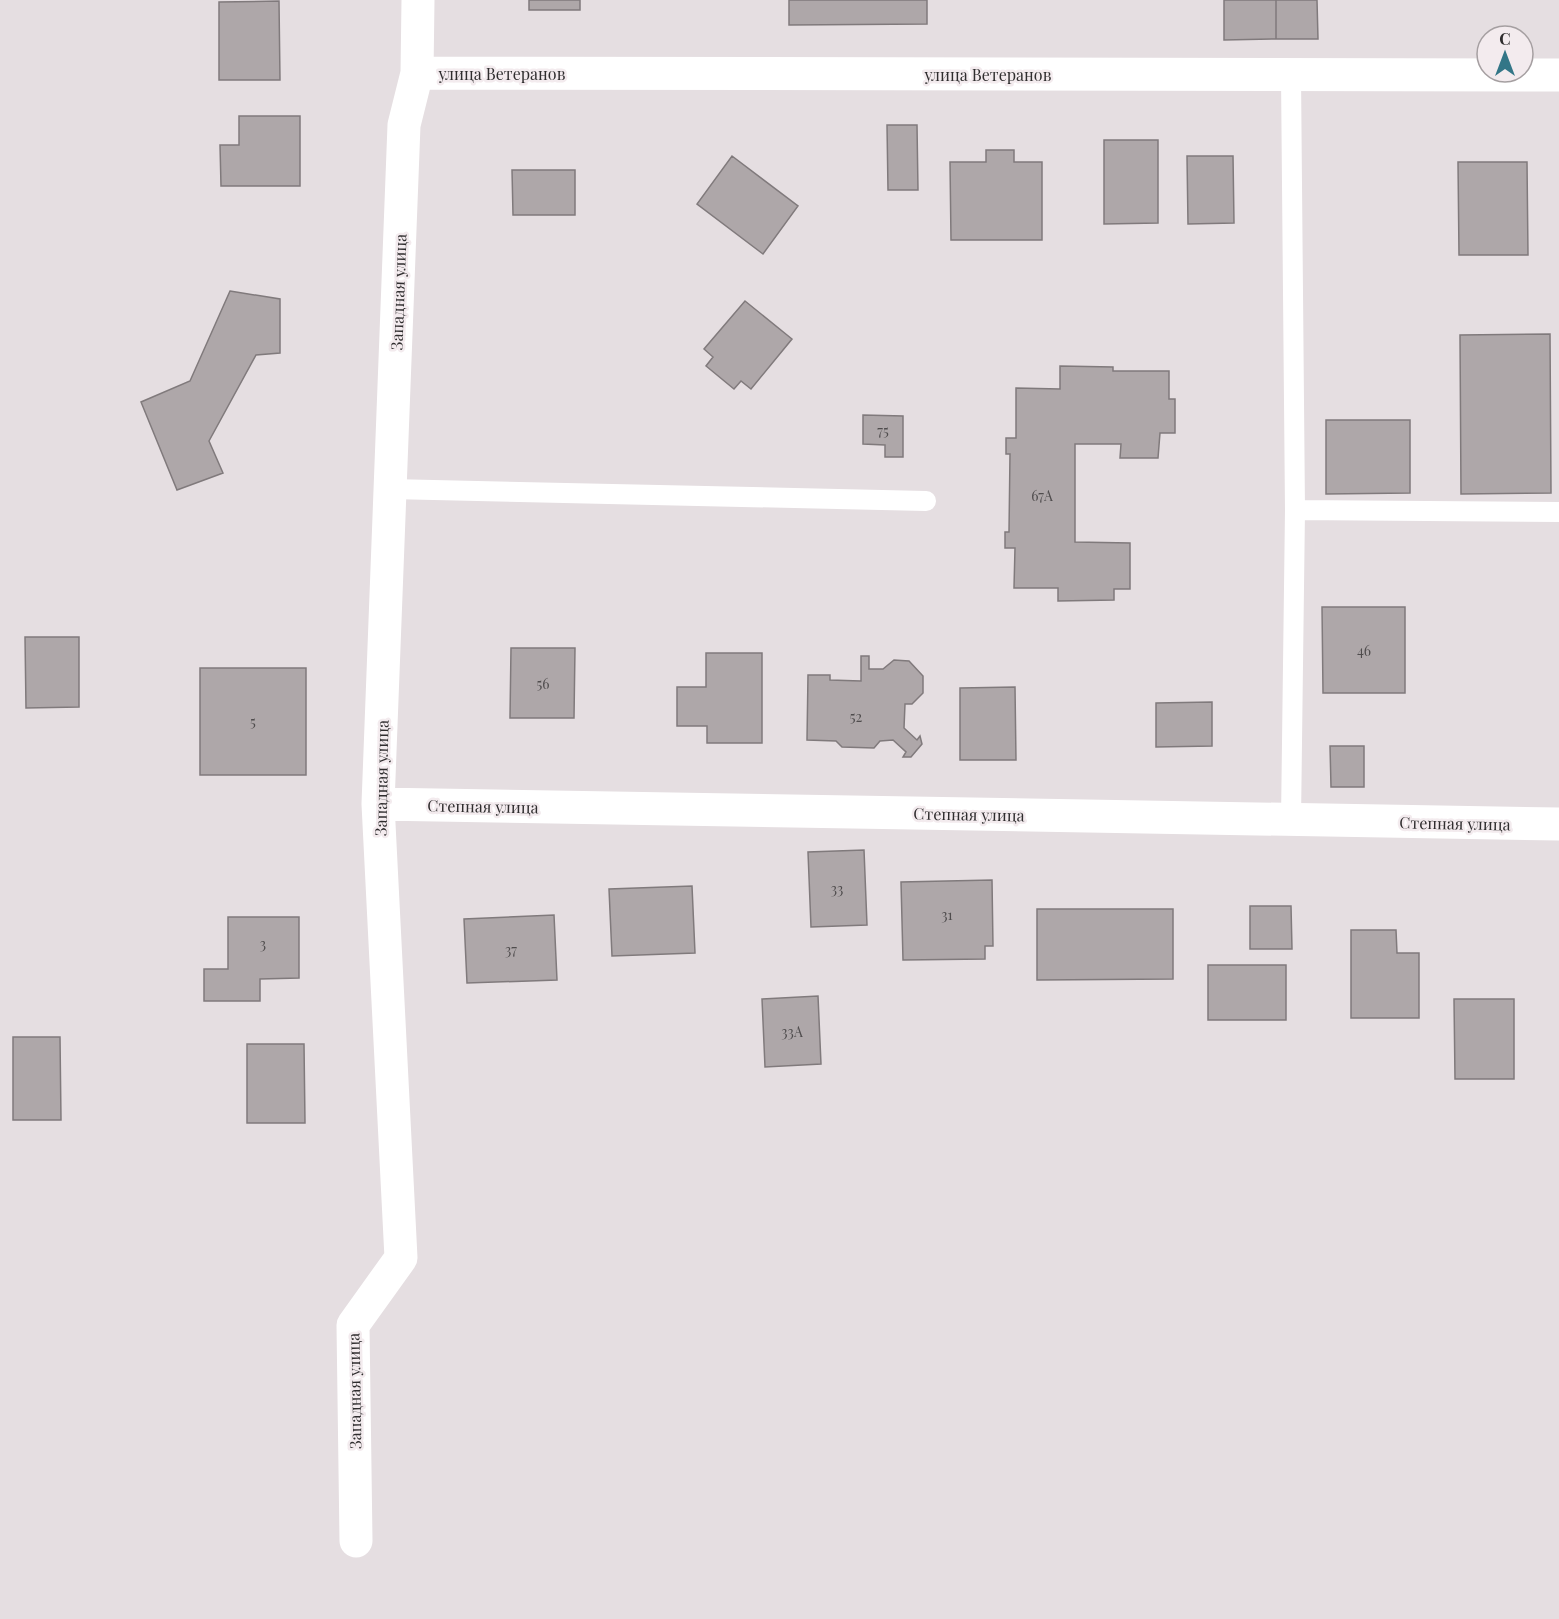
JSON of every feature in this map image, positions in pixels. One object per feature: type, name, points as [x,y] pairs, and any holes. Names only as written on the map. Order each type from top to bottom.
[{"type":"street","name":"Западная улица","points":[[356,1541],[353,1325],[401,1258],[378,804],[404,125],[417,73],[418,0]]},
{"type":"street","name":"улица Ветеранов","points":[[417,73],[1559,75]]},
{"type":"street","name":"Степная улица","points":[[378,804],[1559,825]]},
{"type":"lane","points":[[1291,75],[1295,510],[1291,820]]},
{"type":"lane","points":[[390,489],[926,501]]},
{"type":"lane","points":[[1295,510],[1559,512]]},
{"type":"building","points":[[529,0],[580,0],[580,10],[529,10]]},
{"type":"building","points":[[789,0],[927,0],[927,24],[789,25]]},
{"type":"building","points":[[1224,0],[1276,0],[1276,39],[1224,40]]},
{"type":"building","points":[[1276,0],[1317,0],[1318,39],[1276,39]]},
{"type":"building","points":[[279,1],[280,80],[219,80],[219,2]]},
{"type":"building","points":[[239,116],[300,116],[300,186],[221,186],[220,145],[239,145]]},
{"type":"building","points":[[887,125],[917,125],[918,190],[888,190]]},
{"type":"building","points":[[1104,140],[1158,140],[1158,223],[1104,224]]},
{"type":"building","points":[[986,150],[1014,150],[1014,162],[1042,162],[1042,240],[951,240],[950,162],[986,162]]},
{"type":"building","points":[[732,156],[798,206],[763,254],[697,204]]},
{"type":"building","points":[[1187,156],[1233,156],[1234,223],[1188,224]]},
{"type":"building","points":[[1458,162],[1527,162],[1528,255],[1459,255]]},
{"type":"building","points":[[512,170],[575,170],[575,215],[513,215]]},
{"type":"building","points":[[230,291],[280,299],[280,353],[256,355],[209,441],[223,473],[177,490],[141,402],[190,381]]},
{"type":"building","points":[[745,301],[792,339],[751,389],[741,381],[734,389],[706,366],[713,357],[704,349]]},
{"type":"building","points":[[1550,334],[1551,493],[1461,494],[1460,335]]},
{"type":"building","points":[[1060,366],[1113,367],[1113,371],[1169,371],[1169,399],[1175,399],[1175,433],[1160,433],[1158,458],[1120,458],[1121,444],[1075,444],[1075,542],[1130,543],[1130,589],[1114,589],[1114,600],[1058,601],[1058,588],[1014,588],[1015,548],[1005,548],[1005,532],[1009,532],[1010,454],[1006,454],[1006,438],[1016,438],[1016,388],[1060,389]]},
{"type":"building","points":[[863,415],[903,416],[903,457],[885,457],[885,445],[863,444]]},
{"type":"building","points":[[1326,420],[1410,420],[1410,493],[1326,494]]},
{"type":"building","points":[[1322,607],[1405,607],[1405,693],[1323,693]]},
{"type":"building","points":[[25,637],[79,637],[79,707],[26,708]]},
{"type":"building","points":[[511,648],[575,648],[574,718],[510,718]]},
{"type":"building","points":[[706,653],[762,653],[762,743],[707,743],[707,726],[677,726],[677,687],[706,687]]},
{"type":"building","points":[[861,656],[869,656],[869,669],[883,669],[894,660],[909,661],[923,676],[923,693],[912,704],[905,704],[904,728],[917,740],[920,736],[922,744],[911,757],[903,757],[906,752],[893,740],[880,741],[874,748],[842,747],[836,741],[807,740],[808,675],[830,675],[830,680],[861,681]]},
{"type":"building","points":[[200,668],[306,668],[306,775],[200,775]]},
{"type":"building","points":[[1015,687],[1016,760],[960,760],[960,688]]},
{"type":"building","points":[[1212,702],[1212,746],[1156,747],[1156,703]]},
{"type":"building","points":[[1330,746],[1364,746],[1364,787],[1331,787]]},
{"type":"building","points":[[864,850],[867,925],[811,927],[808,852]]},
{"type":"building","points":[[992,880],[993,946],[985,946],[985,959],[903,960],[901,882]]},
{"type":"building","points":[[692,886],[695,953],[612,956],[609,889]]},
{"type":"building","points":[[1250,906],[1291,906],[1292,949],[1250,949]]},
{"type":"building","points":[[1037,909],[1173,909],[1173,979],[1037,980]]},
{"type":"building","points":[[554,915],[557,980],[467,983],[464,919]]},
{"type":"building","points":[[228,917],[299,917],[299,978],[260,979],[260,1001],[204,1001],[204,969],[228,969]]},
{"type":"building","points":[[1351,930],[1396,930],[1397,953],[1419,953],[1419,1018],[1351,1018]]},
{"type":"building","points":[[1208,965],[1286,965],[1286,1020],[1208,1020]]},
{"type":"building","points":[[818,996],[821,1064],[765,1067],[762,999]]},
{"type":"building","points":[[1454,999],[1514,999],[1514,1079],[1455,1079]]},
{"type":"building","points":[[13,1037],[60,1037],[61,1120],[13,1120]]},
{"type":"building","points":[[247,1044],[304,1044],[305,1123],[247,1123]]}]
